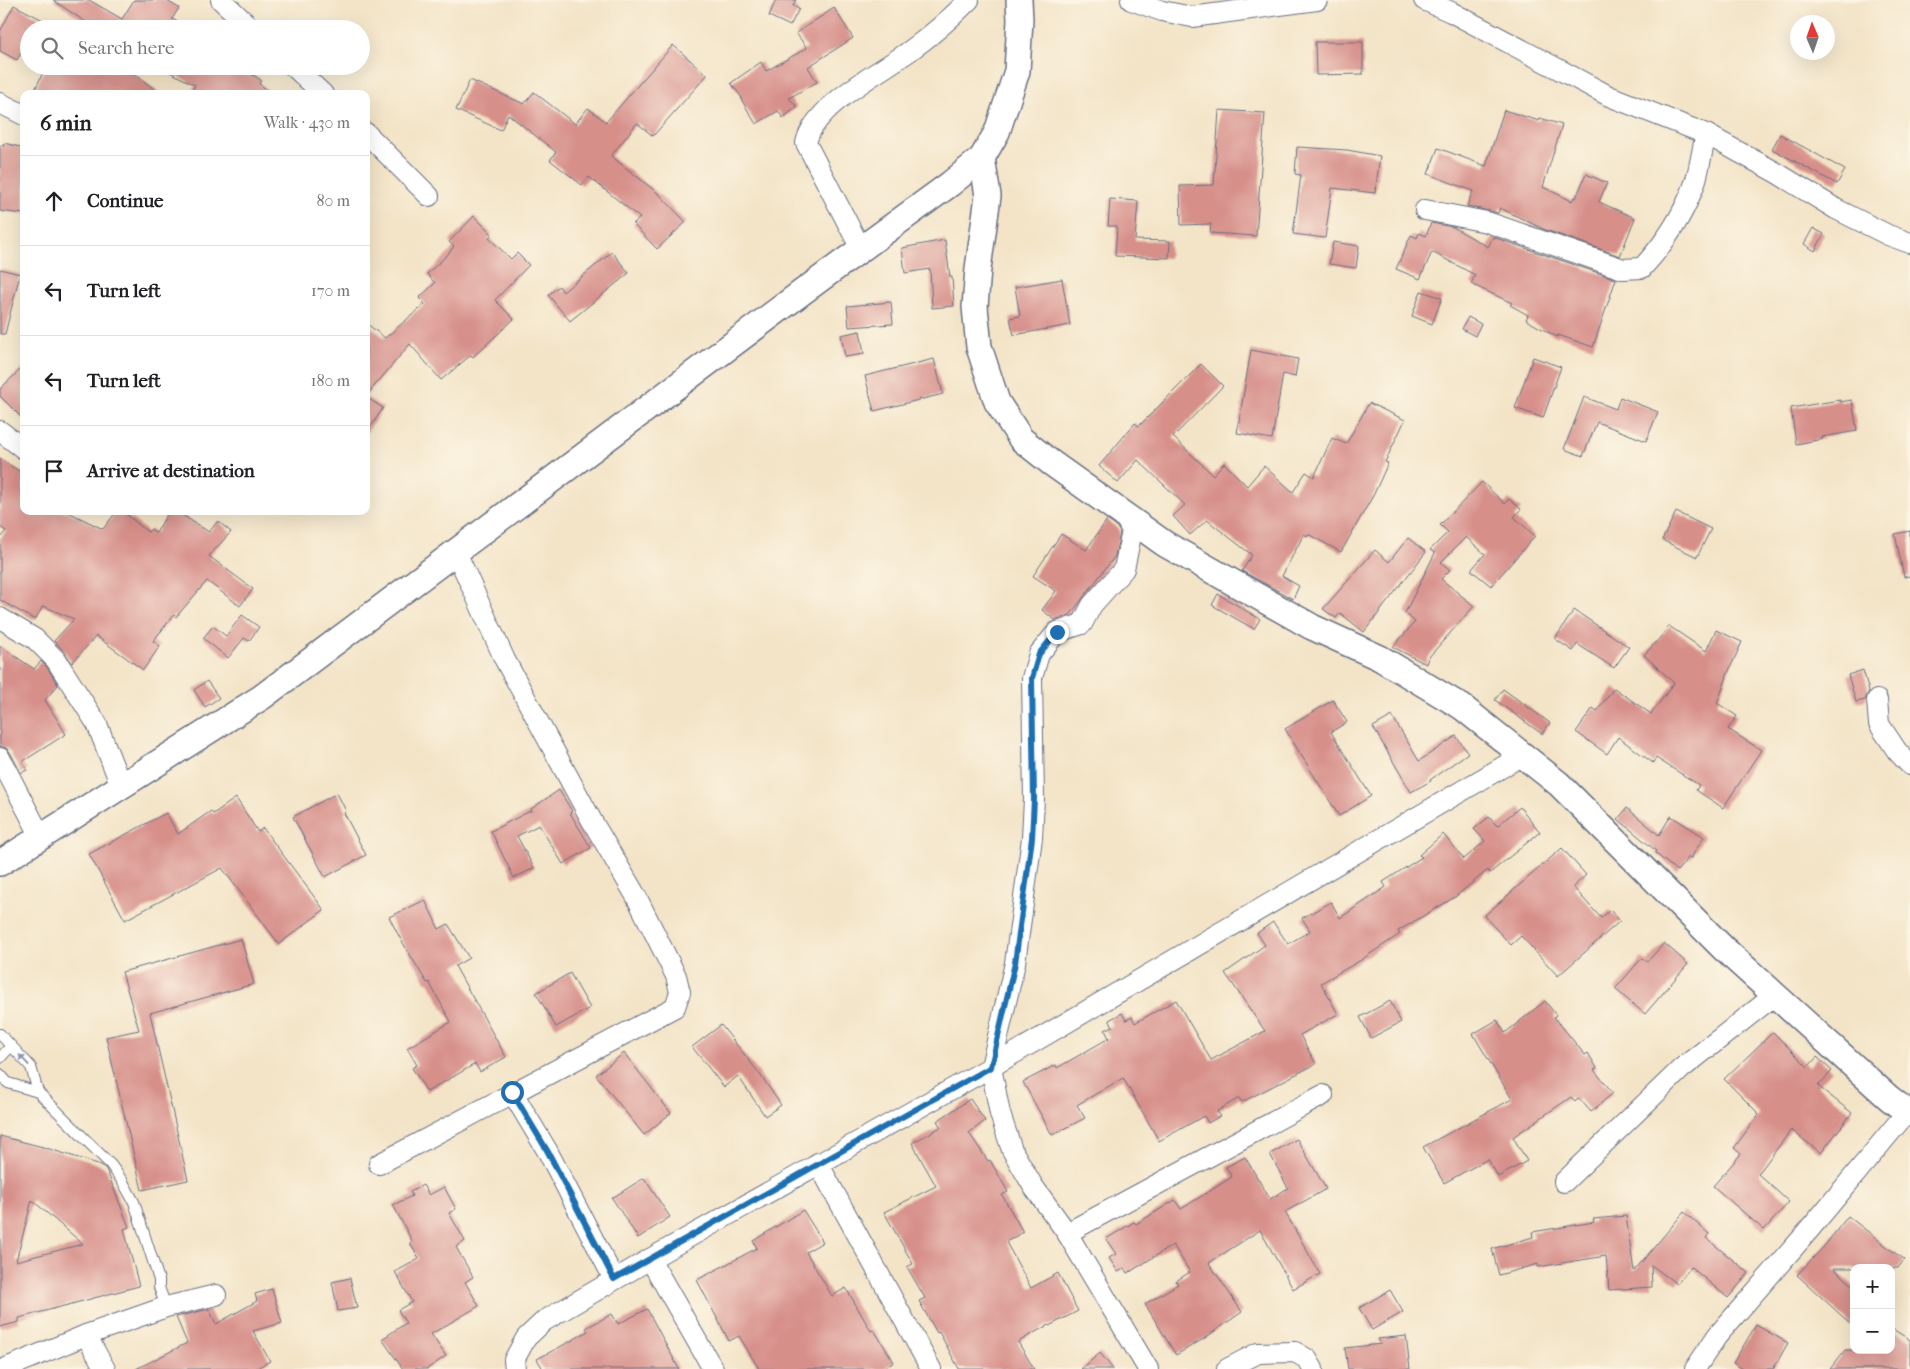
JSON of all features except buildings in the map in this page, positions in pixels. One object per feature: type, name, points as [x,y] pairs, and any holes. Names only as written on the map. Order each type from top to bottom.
[{"type":"street","points":[[221,0],[242,20]]},
{"type":"street","points":[[862,249],[806,143],[808,133],[817,121],[840,99],[910,51],[946,23],[969,0]]},
{"type":"street","points":[[0,863],[262,697],[800,293],[950,184],[982,158],[997,132],[1017,70],[1020,20],[1019,0]]},
{"type":"street","points":[[1131,0],[1162,11],[1192,17],[1318,0]]},
{"type":"street","points":[[1424,0],[1451,12],[1609,96],[1706,134],[1777,173],[1836,209],[1910,243]]},
{"type":"street","points":[[303,75],[319,90]]},
{"type":"street","points":[[0,103],[20,113]]},
{"type":"street","points":[[1425,210],[1487,222],[1623,269],[1642,268],[1653,256],[1678,220],[1695,183],[1706,134]]},
{"type":"street","points":[[370,137],[429,196]]},
{"type":"street","points":[[982,158],[988,196],[975,307],[979,347],[997,402],[1021,439],[1165,544],[1312,627],[1380,658],[1462,707],[1559,784],[1723,948],[1909,1114],[1717,1336],[1695,1369]]},
{"type":"street","points":[[950,184],[988,196]]},
{"type":"street","points":[[0,431],[20,446]]},
{"type":"street","points":[[1124,513],[1132,531],[1124,569],[1092,604],[1082,624],[1057,632],[1039,654],[1032,678],[1034,799],[1032,838],[1015,963],[991,1067],[1000,1114],[1012,1150],[1033,1186],[1067,1233],[1148,1369]]},
{"type":"street","points":[[379,1164],[675,1006],[680,992],[676,976],[636,896],[592,821],[505,660],[456,552]]},
{"type":"street","points":[[0,618],[35,639],[56,660],[97,724],[121,786]]},
{"type":"street","points":[[1877,700],[1879,724],[1897,752],[1910,765]]},
{"type":"street","points":[[515,1369],[514,1360],[526,1338],[544,1321],[818,1163],[991,1067],[1522,755]]},
{"type":"street","points":[[0,758],[41,837]]},
{"type":"street","points":[[1564,1182],[1682,1069],[1775,994]]},
{"type":"street","points":[[512,1092],[548,1152],[614,1279]]},
{"type":"street","points":[[1067,1233],[1323,1095]]},
{"type":"street","points":[[818,1163],[931,1369]]},
{"type":"street","points":[[650,1259],[713,1369]]},
{"type":"street","points":[[4,1369],[86,1335],[166,1307],[216,1295]]},
{"type":"street","points":[[86,1335],[105,1369]]},
{"type":"street","points":[[1227,1369],[1258,1353],[1295,1352],[1306,1359],[1313,1369]]},
{"type":"lane","points":[[0,1034],[31,1067],[38,1092]]},
{"type":"lane","points":[[0,1058],[11,1046]]},
{"type":"lane","points":[[0,1074],[8,1083],[38,1092],[111,1165],[134,1202],[166,1307]]},
{"type":"route","points":[[512,1092],[548,1152],[614,1279],[991,1067],[1015,963],[1032,838],[1034,799],[1032,678],[1039,654],[1057,632]]}]
